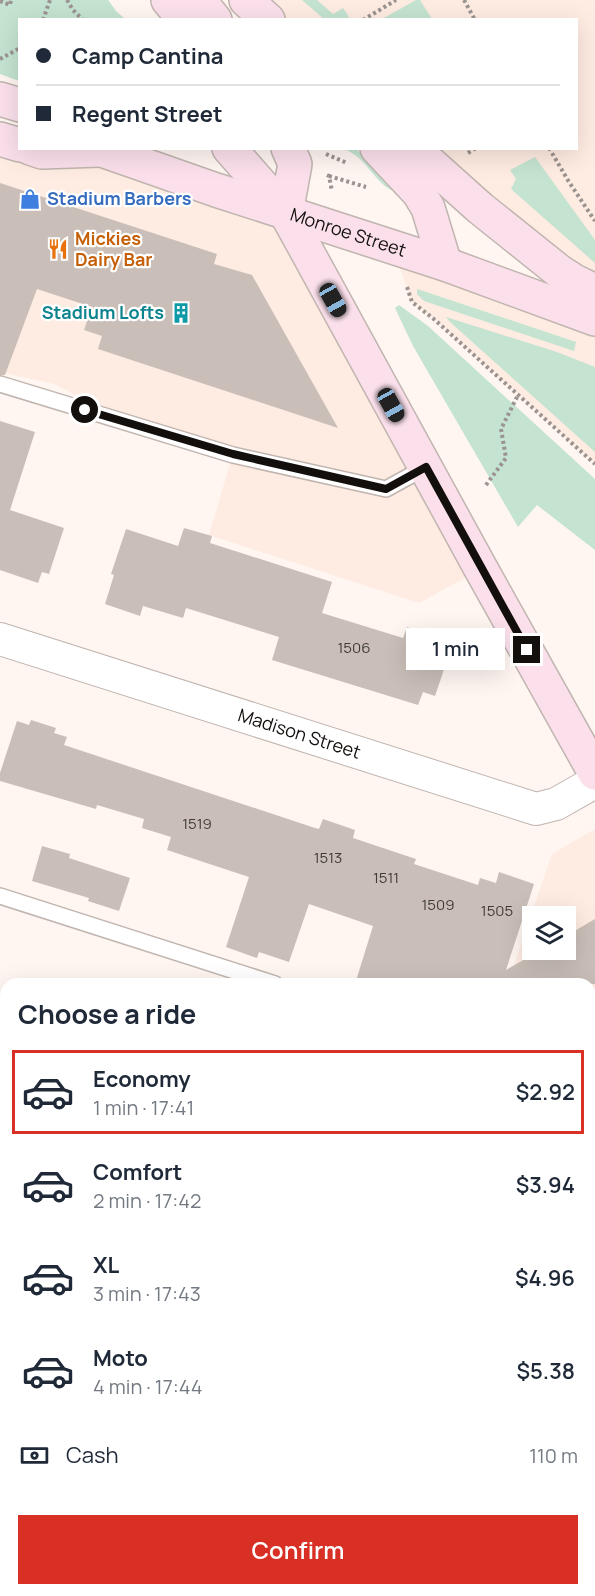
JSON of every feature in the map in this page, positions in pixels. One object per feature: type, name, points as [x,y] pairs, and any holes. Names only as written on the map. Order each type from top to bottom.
[{"type":"main road","points":[[144,0],[155,18]]},
{"type":"main road","points":[[168,0],[183,18]]},
{"type":"main road","points":[[199,0],[213,18]]},
{"type":"main road","points":[[246,0],[266,18]]},
{"type":"main road","points":[[0,99],[18,104]]},
{"type":"main road","points":[[0,139],[18,144]]},
{"type":"main road","name":"Monroe Street","points":[[35,150],[42,153],[83,150]]},
{"type":"main road","name":"Monroe Street","points":[[100,150],[445,264],[595,320]]},
{"type":"main road","points":[[231,150],[286,213],[595,772]]},
{"type":"main road","points":[[286,213],[295,164],[289,150]]},
{"type":"main road","points":[[379,150],[419,193],[428,208],[445,264]]},
{"type":"main road","points":[[415,150],[480,208],[560,272],[595,291]]},
{"type":"street","name":"Madison Street","points":[[0,639],[536,809],[556,804],[595,782]]},
{"type":"lane","points":[[0,384],[233,454],[386,489],[426,467]]},
{"type":"lane","points":[[0,896],[256,978]]},
{"type":"path","points":[[0,1],[10,5],[11,0]]},
{"type":"path","points":[[44,18],[50,0]]},
{"type":"path","points":[[67,0],[80,18]]},
{"type":"path","points":[[366,18],[396,0]]},
{"type":"path","points":[[464,0],[474,18]]},
{"type":"path","points":[[0,59],[18,49]]},
{"type":"path","points":[[550,150],[595,221]]},
{"type":"path","points":[[329,176],[370,189]]},
{"type":"path","points":[[406,286],[412,302],[595,464]]},
{"type":"path","points":[[486,485],[506,458],[501,429],[518,395]]},
{"type":"shaded area","points":[[246,0],[595,0],[595,291],[414,150],[578,150],[578,18],[267,18]]},
{"type":"shaded area","points":[[0,139],[18,141],[18,150],[99,150],[286,213],[481,569],[419,603],[209,535],[233,454],[110,414],[55,384],[0,372]]},
{"type":"shaded area","points":[[392,246],[595,319],[595,464],[412,302]]},
{"type":"shaded area","points":[[595,829],[595,978],[510,978],[522,943],[522,960],[576,960],[576,906],[534,906],[552,854]]},
{"type":"green space","points":[[0,0],[108,0],[124,18],[18,18],[18,81],[0,74]]},
{"type":"green space","points":[[302,0],[317,0],[333,14],[343,8],[349,17],[323,18]]},
{"type":"green space","points":[[420,0],[431,18],[384,18]]},
{"type":"green space","points":[[347,150],[357,150],[391,180],[402,194],[383,185],[359,158]]},
{"type":"green space","points":[[535,157],[595,240],[595,263],[511,189],[516,179],[510,170]]},
{"type":"green space","points":[[417,289],[576,342],[574,351],[424,301],[417,294]]},
{"type":"green space","points":[[399,305],[428,326],[595,479],[595,550],[537,505],[518,527],[413,346],[395,308]]},
{"type":"green space","points":[[446,317],[557,352],[595,367],[595,452],[450,322]]},
{"type":"building","name":"Stadium Lofts","points":[[0,183],[217,254],[214,264],[252,275],[338,428],[98,349],[102,336],[84,330],[92,307],[37,289],[5,375],[0,375]]},
{"type":"building","points":[[0,421],[35,432],[10,510],[64,528],[49,574],[42,572],[38,583],[0,570]]},
{"type":"building","points":[[184,528],[212,536],[210,543],[332,582],[322,613],[403,638],[407,627],[453,643],[435,696],[423,692],[418,705],[272,660],[279,637],[186,608],[183,618],[143,606],[140,616],[105,604],[114,575],[111,574],[126,529],[178,546]]},
{"type":"building","points":[[31,720],[56,728],[54,733],[67,737],[64,745],[315,828],[319,829],[323,819],[355,830],[353,838],[416,859],[414,864],[478,885],[480,878],[496,883],[499,872],[534,884],[527,906],[522,906],[522,921],[506,970],[524,960],[576,960],[576,930],[595,919],[595,978],[357,978],[373,926],[309,904],[289,962],[259,952],[257,958],[226,947],[249,877],[167,850],[171,837],[142,828],[144,819],[97,805],[96,809],[0,781],[0,773],[17,721],[29,725]]},
{"type":"building","points":[[42,846],[70,854],[69,858],[130,878],[119,911],[88,901],[89,898],[32,881]]},
{"type":"place","name":"Stadium Barbers","points":[[30,199]]},
{"type":"place","name":"Mickies Dairy Bar","points":[[58,249]]},
{"type":"place","name":"Stadium Lofts","points":[[181,313]]},
{"type":"route","points":[[85,410],[233,454],[386,489],[426,467],[527,650]]}]
